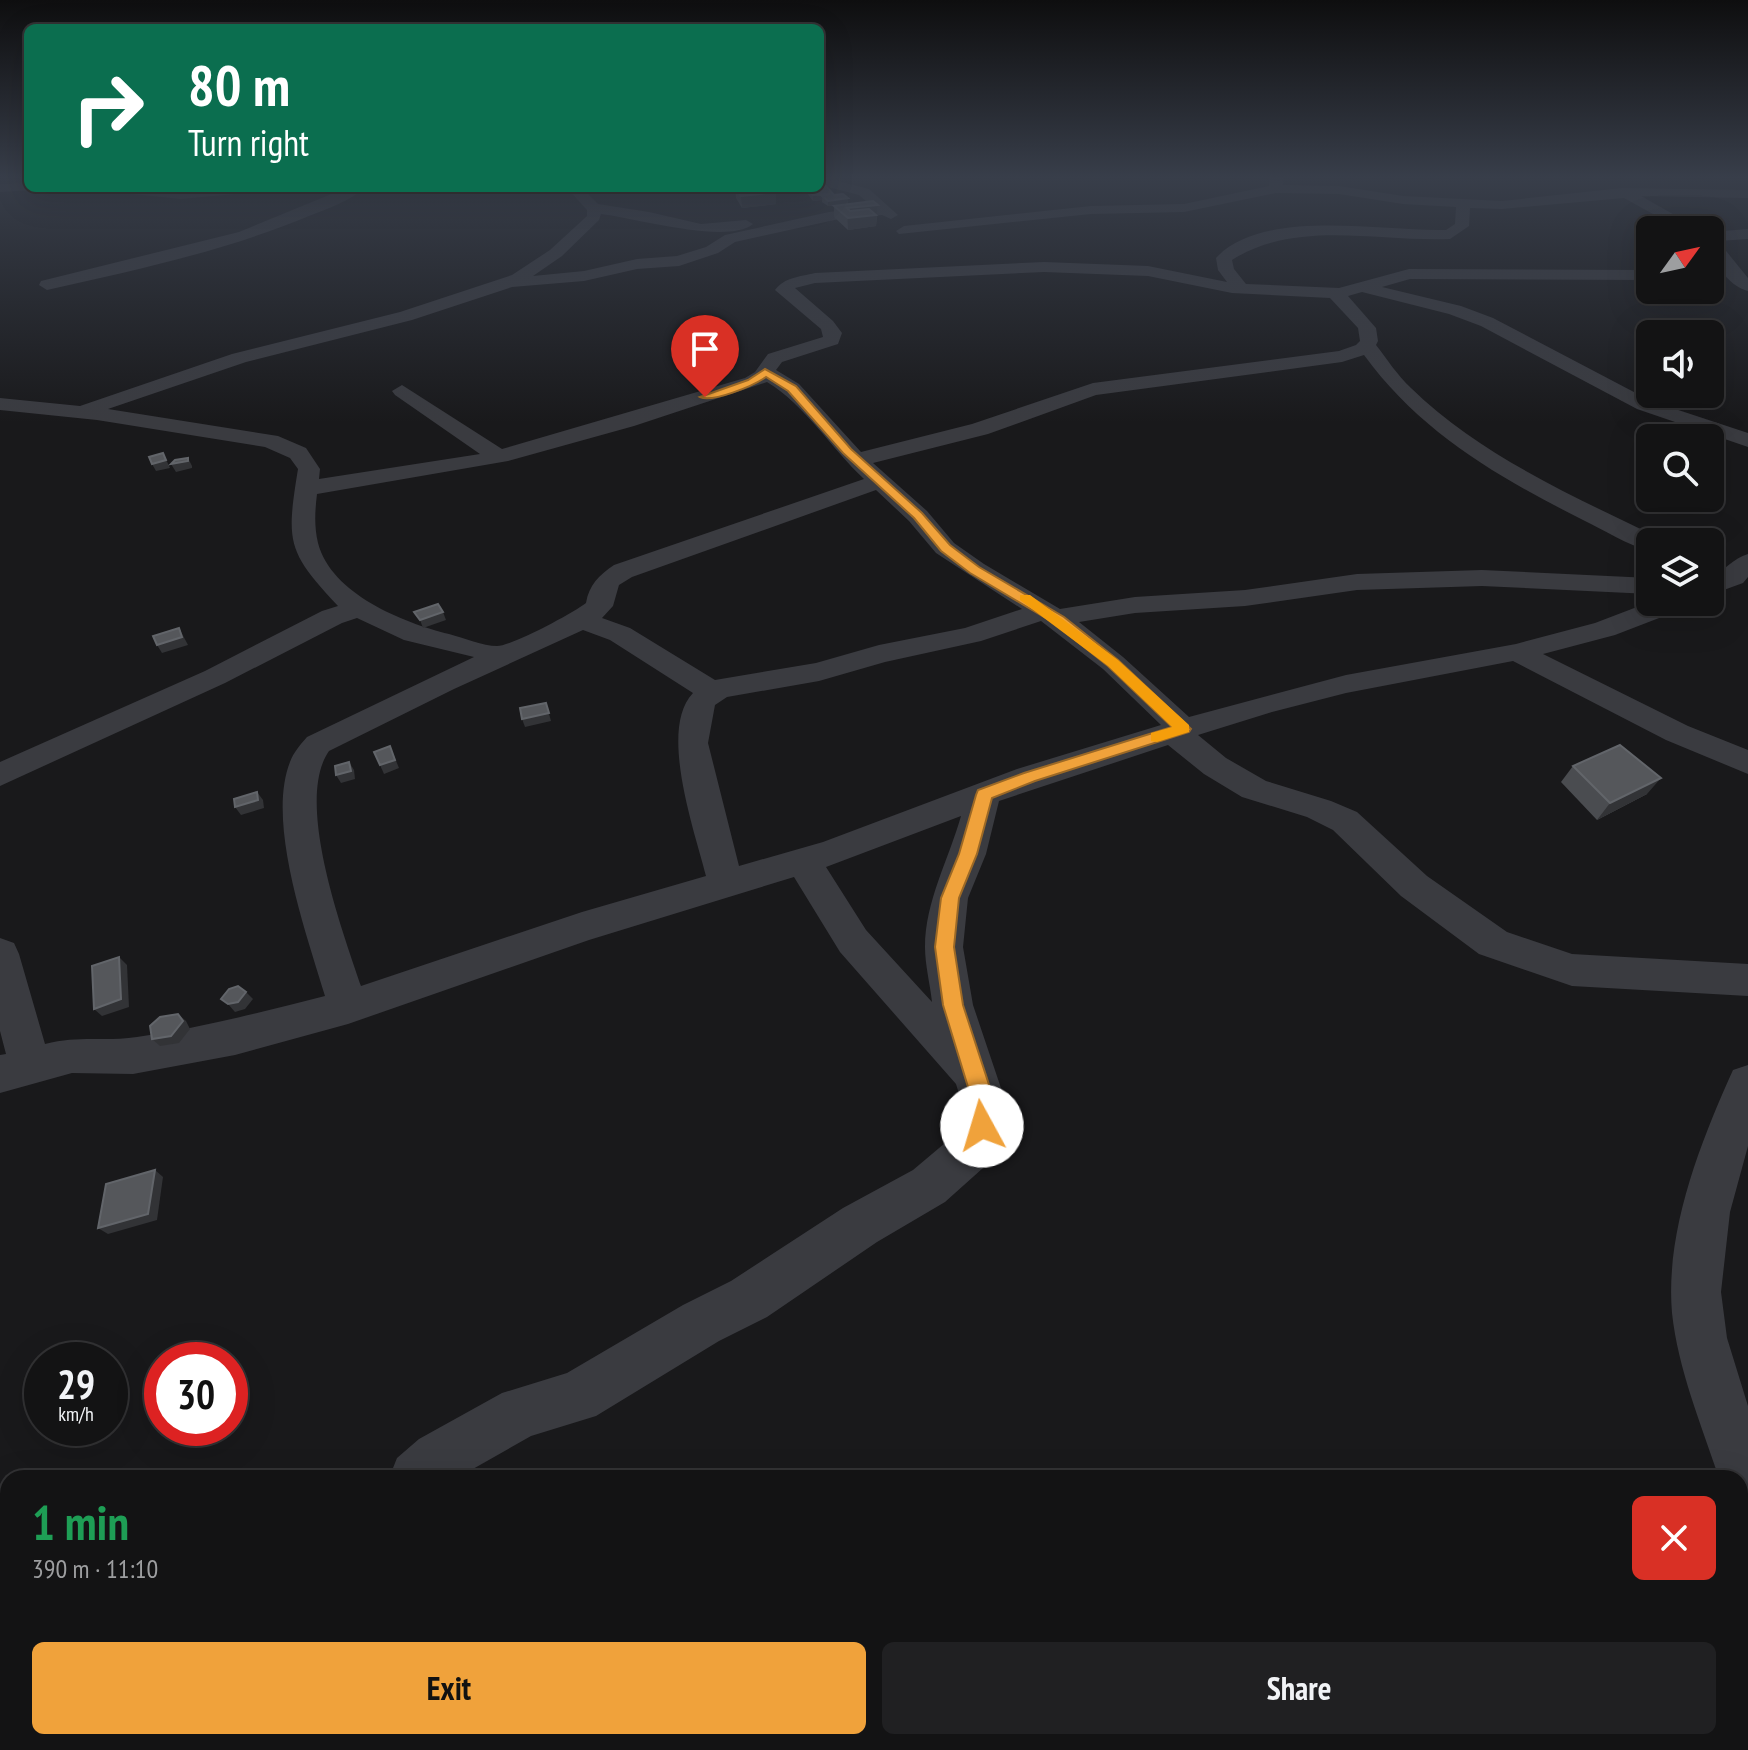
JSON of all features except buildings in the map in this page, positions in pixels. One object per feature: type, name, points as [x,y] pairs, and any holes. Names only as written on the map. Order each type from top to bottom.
[{"type":"street","points":[[47,285],[156,259]]},
{"type":"street","points":[[82,413],[122,396],[239,358],[406,316],[507,284],[546,259]]},
{"type":"street","points":[[507,284],[584,276],[637,264],[686,259]]},
{"type":"street","points":[[308,488],[401,475],[498,456],[577,436],[752,382],[765,372],[775,358],[831,340],[833,333],[827,325],[784,290],[789,284],[936,259],[1148,271],[1242,289],[1335,293],[1366,288],[1409,274],[1636,275]]},
{"type":"street","points":[[1224,259],[1226,270],[1242,289]]},
{"type":"street","points":[[1724,259],[1732,276]]},
{"type":"street","points":[[1724,276],[1732,276],[1748,286]]},
{"type":"street","points":[[1366,288],[1455,310],[1487,322],[1644,405],[1748,440]]},
{"type":"street","points":[[857,460],[980,429],[1093,389],[1316,360],[1363,349],[1369,341],[1367,328],[1335,293]]},
{"type":"street","points":[[1366,345],[1404,393],[1471,447],[1563,500],[1636,536]]},
{"type":"street","points":[[765,372],[792,388],[857,460],[918,516],[945,548],[975,570],[1050,614],[1113,663],[1215,766],[1254,789],[1319,809],[1345,821],[1414,886],[1493,943],[1572,970],[1748,980]]},
{"type":"street","points":[[402,391],[498,456]]},
{"type":"street","points":[[0,404],[270,441],[298,453],[309,469],[302,520],[306,546],[318,569],[359,609],[414,634],[503,656]]},
{"type":"street","points":[[348,1007],[310,878],[300,804],[305,762],[318,744],[339,731],[582,620],[599,606],[601,592],[609,580],[623,571],[880,481]]},
{"type":"street","points":[[726,884],[697,774],[692,743],[701,701],[713,692],[819,672],[879,654],[971,635],[1050,614],[1245,598],[1357,582],[1482,578],[1636,585]]},
{"type":"street","points":[[0,775],[215,677],[332,617],[359,609]]},
{"type":"street","points":[[0,954],[15,1070],[72,1055],[133,1056],[235,1037],[348,1007],[582,927],[803,861],[1029,777],[1264,704],[1346,684],[1517,652],[1605,629],[1639,616]]},
{"type":"street","points":[[582,620],[620,634],[713,692]]},
{"type":"street","points":[[1517,652],[1677,733],[1748,763]]},
{"type":"street","points":[[425,1470],[438,1458],[521,1412],[577,1397],[701,1323],[749,1299],[860,1225],[929,1186],[967,1153],[982,1126],[982,1097],[953,1005],[944,947],[950,898],[968,854],[984,795]]},
{"type":"street","points":[[803,861],[853,941],[975,1078]]},
{"type":"street","points":[[1744,1470],[1709,1365],[1696,1294],[1702,1228],[1748,1084]]},
{"type":"slow traffic","points":[[1025,598],[1059,620],[1113,663],[1183,729],[1157,737]]},
{"type":"route","points":[[705,397],[752,382],[765,372],[792,388],[847,451],[918,516],[945,548],[975,570],[1059,620],[1113,663],[1183,729],[1029,777],[984,795],[968,854],[950,898],[944,947],[953,1005],[982,1097],[982,1126]]}]
